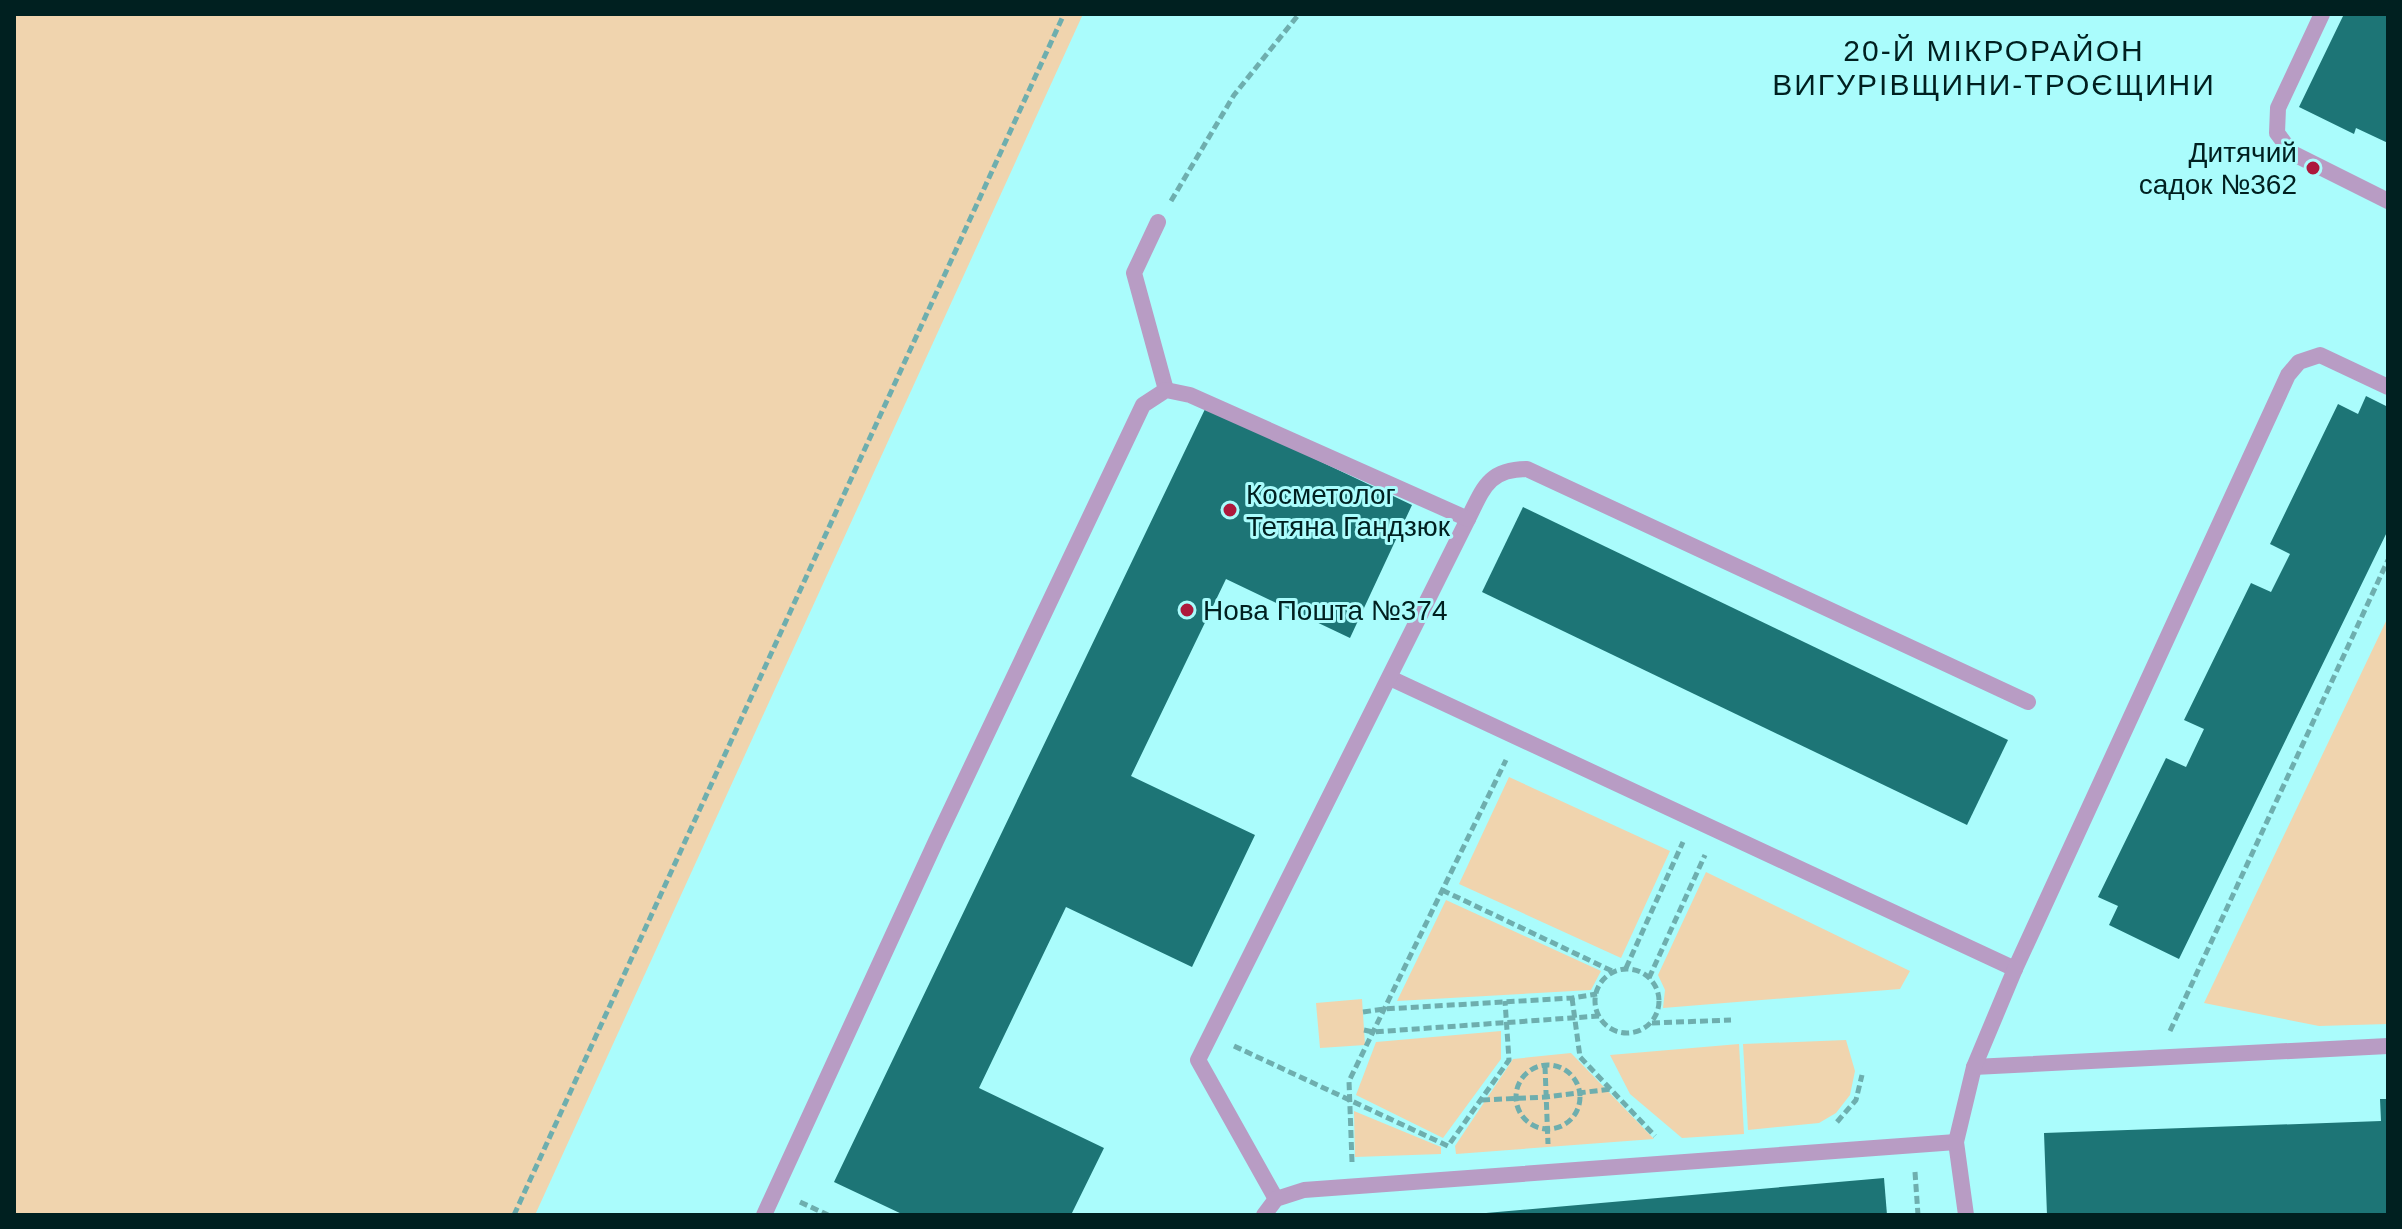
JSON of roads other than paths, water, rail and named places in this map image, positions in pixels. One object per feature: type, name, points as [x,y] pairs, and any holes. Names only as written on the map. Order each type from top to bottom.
[{"type":"lane","points":[[2322,14],[2278,108],[2277,133],[2292,153],[2388,201]]},
{"type":"lane","points":[[1158,222],[1134,273],[1166,390]]},
{"type":"lane","points":[[1966,1215],[1956,1142],[1974,1067],[2015,969],[2288,375],[2299,362],[2320,355],[2388,387]]},
{"type":"lane","points":[[764,1215],[936,841],[1143,405],[1166,390],[1190,395],[1468,519]]},
{"type":"lane","points":[[1276,1199],[1198,1060],[1468,519],[1488,481],[1497,474],[1527,469],[2028,702]]},
{"type":"lane","points":[[1390,678],[2015,969]]},
{"type":"lane","points":[[1974,1067],[2388,1046]]},
{"type":"lane","points":[[1264,1215],[1276,1199],[1304,1190],[1956,1142]]},
{"type":"place","name":"Дитячий садок №362","points":[[2313,168]]},
{"type":"place","name":"Косметолог Тетяна Гандзюк","points":[[1230,510]]},
{"type":"place","name":"Нова Пошта №374","points":[[1187,610]]},
{"type":"district","name":"20-Й МІКРОРАЙОН ВИГУРІВЩИНИ-ТРОЄЩИНИ","points":[[1994,68]]}]
